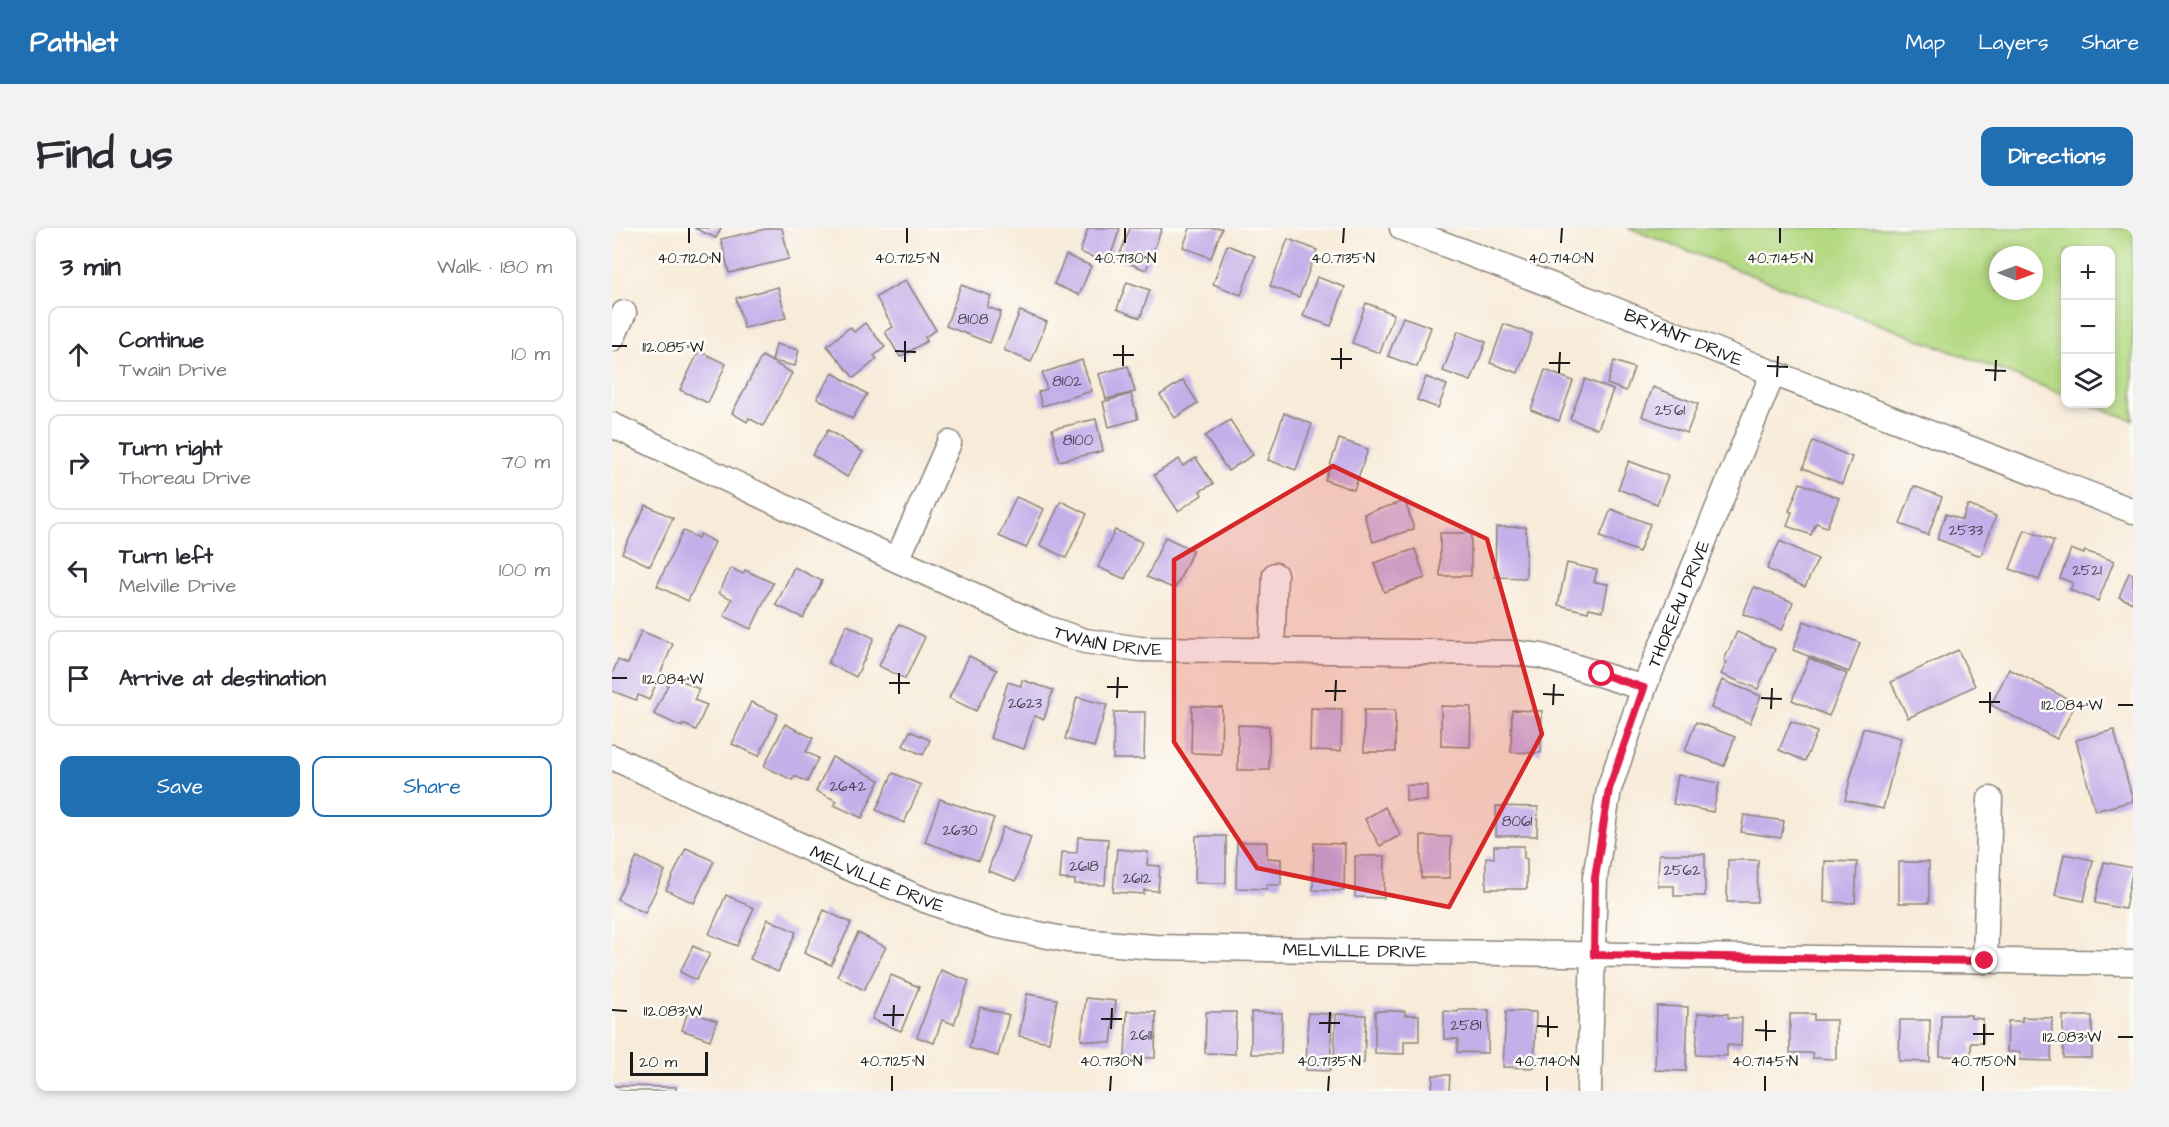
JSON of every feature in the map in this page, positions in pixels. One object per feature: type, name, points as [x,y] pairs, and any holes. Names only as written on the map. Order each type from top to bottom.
[{"type":"street","name":"BRYANT DRIVE","points":[[1402,228],[2133,511]]},
{"type":"street","points":[[612,339],[624,313]]},
{"type":"street","name":"THOREAU DRIVE","points":[[1589,1091],[1595,878],[1609,789],[1644,688],[1773,373]]},
{"type":"street","name":"TWAIN DRIVE","points":[[612,425],[897,560],[1046,628],[1085,641],[1140,649],[1516,653],[1541,656],[1644,688]]},
{"type":"street","points":[[897,560],[949,443]]},
{"type":"street","points":[[1272,651],[1275,575]]},
{"type":"street","name":"MELVILLE DRIVE","points":[[612,757],[847,867],[922,899],[994,925],[1068,940],[1155,947],[2133,963]]},
{"type":"street","points":[[1985,961],[1990,799]]},
{"type":"highlighted area","points":[[1333,466],[1487,539],[1542,734],[1449,907],[1257,868],[1174,742],[1174,560]]},
{"type":"green space","points":[[1628,228],[2133,228],[2133,420],[2099,408],[2115,408],[2115,246],[2061,246],[2061,393]]},
{"type":"building","points":[[694,228],[721,228],[716,238]]},
{"type":"building","points":[[770,228],[782,228],[789,259],[729,273],[721,239]]},
{"type":"building","points":[[1088,228],[1120,228],[1108,263],[1080,252]]},
{"type":"building","points":[[1130,228],[1162,228],[1146,270],[1118,259]]},
{"type":"building","points":[[1190,228],[1222,228],[1211,258],[1183,247]]},
{"type":"building","points":[[1288,239],[1317,250],[1299,297],[1270,286]]},
{"type":"building","points":[[1227,245],[1255,256],[1241,295],[1213,284]]},
{"type":"building","points":[[1066,255],[1091,266],[1079,295],[1054,284]]},
{"type":"building","points":[[1317,277],[1345,287],[1331,326],[1303,316]]},
{"type":"building","points":[[906,280],[936,330],[925,337],[927,341],[900,357],[885,332],[893,327],[876,297]]},
{"type":"building","points":[[1127,282],[1150,290],[1140,318],[1117,309]]},
{"type":"building","points":[[961,285],[991,296],[987,307],[1001,312],[990,343],[946,326]]},
{"type":"building","points":[[778,287],[786,318],[744,328],[736,298]]},
{"type":"building","points":[[1366,303],[1394,314],[1380,353],[1352,343]]},
{"type":"building","points":[[1020,311],[1047,322],[1031,362],[1004,350]]},
{"type":"building","points":[[1403,317],[1431,327],[1417,367],[1388,356]]},
{"type":"building","points":[[865,323],[885,347],[874,356],[877,359],[854,378],[827,346],[850,327],[854,332]]},
{"type":"building","points":[[1504,324],[1532,334],[1518,373],[1490,363]]},
{"type":"building","points":[[1458,331],[1486,342],[1471,381],[1443,371]]},
{"type":"building","points":[[776,344],[799,350],[795,366],[772,361]]},
{"type":"building","points":[[699,351],[726,364],[708,403],[680,390]]},
{"type":"building","points":[[762,356],[792,373],[763,426],[749,418],[747,422],[732,413]]},
{"type":"building","points":[[1082,360],[1092,391],[1042,406],[1038,392],[1047,389],[1042,373]]},
{"type":"building","points":[[1614,361],[1634,368],[1626,391],[1607,384]]},
{"type":"building","points":[[1128,366],[1135,392],[1106,399],[1099,374]]},
{"type":"building","points":[[1545,370],[1573,381],[1559,421],[1531,410]]},
{"type":"building","points":[[833,373],[867,394],[852,419],[817,398]]},
{"type":"building","points":[[1426,377],[1447,385],[1438,408],[1417,400]]},
{"type":"building","points":[[1585,379],[1613,390],[1598,429],[1570,419]]},
{"type":"building","points":[[1183,380],[1198,403],[1175,418],[1160,395]]},
{"type":"building","points":[[1653,387],[1698,404],[1687,433],[1642,416]]},
{"type":"building","points":[[1131,394],[1138,419],[1109,427],[1103,402]]},
{"type":"building","points":[[1284,413],[1312,424],[1296,470],[1268,460]]},
{"type":"building","points":[[1096,419],[1103,451],[1059,461],[1052,429]]},
{"type":"building","points":[[1230,420],[1253,455],[1228,471],[1205,436]]},
{"type":"building","points":[[828,430],[863,452],[847,477],[812,455]]},
{"type":"building","points":[[1339,439],[1368,449],[1354,490],[1325,480]]},
{"type":"building","points":[[1813,441],[1852,457],[1842,484],[1803,468]]},
{"type":"building","points":[[1196,458],[1213,484],[1200,491],[1202,495],[1178,511],[1154,475],[1179,459],[1183,466]]},
{"type":"building","points":[[1629,461],[1668,476],[1657,504],[1618,489]]},
{"type":"building","points":[[1800,483],[1839,498],[1827,527],[1816,523],[1811,535],[1787,526],[1792,512],[1789,511]]},
{"type":"building","points":[[1914,486],[1942,497],[1928,535],[1900,524]]},
{"type":"building","points":[[1016,497],[1044,509],[1026,548],[999,536]]},
{"type":"building","points":[[1061,501],[1087,514],[1066,558],[1040,545]]},
{"type":"building","points":[[1405,501],[1414,529],[1373,542],[1364,514]]},
{"type":"building","points":[[646,505],[673,518],[650,566],[622,553]]},
{"type":"building","points":[[1968,505],[1996,516],[1981,556],[1937,539],[1946,514],[1962,520]]},
{"type":"building","points":[[1611,509],[1650,524],[1639,552],[1600,537]]},
{"type":"building","points":[[1496,527],[1526,527],[1526,578],[1495,577]]},
{"type":"building","points":[[1115,530],[1142,542],[1125,579],[1098,567]]},
{"type":"building","points":[[2025,530],[2054,541],[2039,580],[2010,569]]},
{"type":"building","points":[[683,531],[698,538],[700,534],[715,542],[688,601],[657,586]]},
{"type":"building","points":[[1440,533],[1471,533],[1471,576],[1440,576]]},
{"type":"building","points":[[1165,537],[1193,550],[1175,589],[1147,577]]},
{"type":"building","points":[[1780,541],[1818,559],[1805,587],[1767,569]]},
{"type":"building","points":[[1415,549],[1425,578],[1384,592],[1374,563]]},
{"type":"building","points":[[2071,549],[2084,554],[2085,551],[2114,561],[2098,601],[2070,590],[2073,583],[2060,578]]},
{"type":"building","points":[[1567,563],[1597,570],[1594,582],[1608,584],[1603,611],[1589,608],[1588,612],[1558,605]]},
{"type":"building","points":[[794,567],[822,581],[803,618],[776,605]]},
{"type":"building","points":[[731,568],[743,574],[745,570],[773,583],[751,629],[724,616],[732,599],[719,593]]},
{"type":"building","points":[[2129,573],[2133,574],[2133,603],[2119,597]]},
{"type":"building","points":[[1754,587],[1793,602],[1782,630],[1743,614]]},
{"type":"building","points":[[1804,621],[1860,643],[1849,672],[1793,650]]},
{"type":"building","points":[[899,624],[925,637],[905,679],[879,666]]},
{"type":"building","points":[[847,625],[874,638],[856,677],[828,663]]},
{"type":"building","points":[[641,631],[673,644],[649,700],[638,695],[636,700],[612,691],[612,674],[618,660],[628,664]]},
{"type":"building","points":[[1737,632],[1775,649],[1758,689],[1721,674],[1727,662],[1724,660]]},
{"type":"building","points":[[1958,650],[1975,686],[1908,718],[1891,682]]},
{"type":"building","points":[[969,656],[997,670],[976,711],[949,698]]},
{"type":"building","points":[[1809,658],[1847,674],[1829,716],[1792,700]]},
{"type":"building","points":[[2009,669],[2076,703],[2057,739],[1991,705]]},
{"type":"building","points":[[672,676],[699,689],[694,700],[707,705],[696,730],[683,724],[682,727],[654,714]]},
{"type":"building","points":[[1022,680],[1053,690],[1044,719],[1034,716],[1024,749],[990,738],[1008,682],[1021,686]]},
{"type":"building","points":[[1722,680],[1761,696],[1750,723],[1711,708]]},
{"type":"building","points":[[1077,697],[1107,705],[1094,747],[1065,739]]},
{"type":"building","points":[[751,702],[778,714],[759,756],[732,744]]},
{"type":"building","points":[[1192,706],[1222,707],[1221,754],[1191,753]]},
{"type":"building","points":[[1441,706],[1471,707],[1470,747],[1441,746]]},
{"type":"building","points":[[1311,708],[1342,709],[1341,751],[1310,750]]},
{"type":"building","points":[[1364,710],[1395,710],[1395,752],[1364,752]]},
{"type":"building","points":[[1512,710],[1542,711],[1541,753],[1511,752]]},
{"type":"building","points":[[1114,712],[1145,712],[1144,759],[1113,759]]},
{"type":"building","points":[[1791,721],[1817,732],[1805,761],[1779,750]]},
{"type":"building","points":[[1696,722],[1735,737],[1724,766],[1685,751]]},
{"type":"building","points":[[785,724],[813,738],[806,752],[818,758],[807,782],[795,776],[792,780],[764,766]]},
{"type":"building","points":[[1238,725],[1269,726],[1269,770],[1238,770]]},
{"type":"building","points":[[1863,728],[1901,738],[1883,809],[1845,800]]},
{"type":"building","points":[[2114,730],[2133,801],[2095,811],[2076,740]]},
{"type":"building","points":[[910,731],[930,740],[923,755],[903,746]]},
{"type":"building","points":[[832,757],[880,780],[862,818],[834,805],[837,801],[816,791]]},
{"type":"building","points":[[893,773],[921,785],[904,823],[876,810]]},
{"type":"building","points":[[1678,775],[1719,783],[1713,812],[1673,804]]},
{"type":"building","points":[[1406,785],[1427,785],[1427,801],[1406,801]]},
{"type":"building","points":[[940,799],[994,818],[979,861],[925,842]]},
{"type":"building","points":[[1496,806],[1538,807],[1537,836],[1496,836]]},
{"type":"building","points":[[1385,807],[1401,835],[1380,846],[1365,819]]},
{"type":"building","points":[[1744,815],[1784,821],[1781,838],[1741,832]]},
{"type":"building","points":[[1003,827],[1031,837],[1016,881],[988,871]]},
{"type":"building","points":[[1196,836],[1226,836],[1226,883],[1195,883]]},
{"type":"building","points":[[1421,836],[1451,837],[1450,878],[1421,878]]},
{"type":"building","points":[[1078,837],[1108,839],[1105,885],[1075,884],[1075,880],[1060,879],[1062,852],[1077,853]]},
{"type":"building","points":[[1237,842],[1267,842],[1267,858],[1281,859],[1281,885],[1267,885],[1267,889],[1236,888]]},
{"type":"building","points":[[1314,843],[1345,844],[1344,891],[1313,890]]},
{"type":"building","points":[[1494,846],[1524,846],[1524,858],[1527,859],[1527,889],[1486,889],[1486,857],[1494,858]]},
{"type":"building","points":[[686,848],[714,861],[694,903],[666,890]]},
{"type":"building","points":[[1117,849],[1148,852],[1147,865],[1160,866],[1158,891],[1144,890],[1144,894],[1113,892]]},
{"type":"building","points":[[1659,854],[1705,854],[1705,896],[1674,896],[1674,886],[1658,886]]},
{"type":"building","points":[[2064,854],[2093,860],[2084,901],[2055,895]]},
{"type":"building","points":[[1355,856],[1385,856],[1384,898],[1355,897]]},
{"type":"building","points":[[637,857],[665,871],[645,913],[617,899]]},
{"type":"building","points":[[1728,860],[1758,860],[1757,902],[1727,902]]},
{"type":"building","points":[[1825,861],[1857,862],[1855,903],[1824,902]]},
{"type":"building","points":[[1899,862],[1929,862],[1929,903],[1899,903]]},
{"type":"building","points":[[2104,862],[2133,868],[2125,909],[2095,903]]},
{"type":"building","points":[[726,895],[754,908],[737,946],[709,934]]},
{"type":"building","points":[[824,910],[851,923],[831,965],[804,953]]},
{"type":"building","points":[[768,919],[796,932],[778,972],[750,959]]},
{"type":"building","points":[[858,933],[886,947],[864,990],[837,976]]},
{"type":"building","points":[[693,946],[710,954],[696,980],[680,972]]},
{"type":"building","points":[[941,970],[969,981],[954,1024],[942,1020],[934,1043],[917,1037]]},
{"type":"building","points":[[891,975],[919,987],[901,1031],[872,1019]]},
{"type":"building","points":[[1027,994],[1057,999],[1049,1042],[1019,1036]]},
{"type":"building","points":[[1086,998],[1116,1001],[1111,1043],[1081,1040]]},
{"type":"building","points":[[1657,1006],[1688,1007],[1686,1071],[1655,1070]]},
{"type":"building","points":[[980,1007],[1009,1015],[998,1056],[969,1048]]},
{"type":"building","points":[[1458,1010],[1489,1010],[1488,1053],[1457,1052],[1458,1039],[1444,1039],[1444,1011],[1458,1012]]},
{"type":"building","points":[[688,1011],[717,1021],[710,1040],[682,1030]]},
{"type":"building","points":[[1127,1011],[1156,1012],[1155,1058],[1125,1057]]},
{"type":"building","points":[[1375,1011],[1405,1011],[1405,1015],[1419,1015],[1419,1041],[1404,1041],[1404,1054],[1375,1053]]},
{"type":"building","points":[[1506,1011],[1536,1012],[1534,1068],[1503,1067]]},
{"type":"building","points":[[1206,1012],[1236,1012],[1235,1054],[1205,1053]]},
{"type":"building","points":[[1251,1012],[1282,1013],[1281,1054],[1251,1054]]},
{"type":"building","points":[[1308,1013],[1332,1014],[1330,1071],[1306,1070]]},
{"type":"building","points":[[1698,1013],[1728,1014],[1728,1018],[1742,1018],[1741,1046],[1727,1045],[1727,1056],[1696,1055]]},
{"type":"building","points":[[1336,1014],[1366,1015],[1364,1063],[1334,1062]]},
{"type":"building","points":[[1790,1014],[1814,1014],[1814,1020],[1836,1020],[1836,1059],[1813,1058],[1813,1053],[1790,1053]]},
{"type":"building","points":[[1941,1015],[1971,1015],[1971,1018],[1983,1019],[1983,1043],[1971,1043],[1971,1057],[1940,1056]]},
{"type":"building","points":[[2063,1016],[2092,1016],[2092,1058],[2063,1058]]},
{"type":"building","points":[[2022,1017],[2052,1018],[2051,1061],[2020,1060],[2021,1052],[2007,1052],[2008,1021],[2022,1021]]},
{"type":"building","points":[[1900,1020],[1930,1020],[1930,1062],[1899,1061]]},
{"type":"building","points":[[1433,1075],[1450,1075],[1449,1091],[1432,1091]]},
{"type":"building","points":[[612,1086],[676,1087],[676,1091],[612,1091]]},
{"type":"route","points":[[1602,674],[1644,688],[1609,789],[1595,878],[1594,955],[1985,961]]}]
